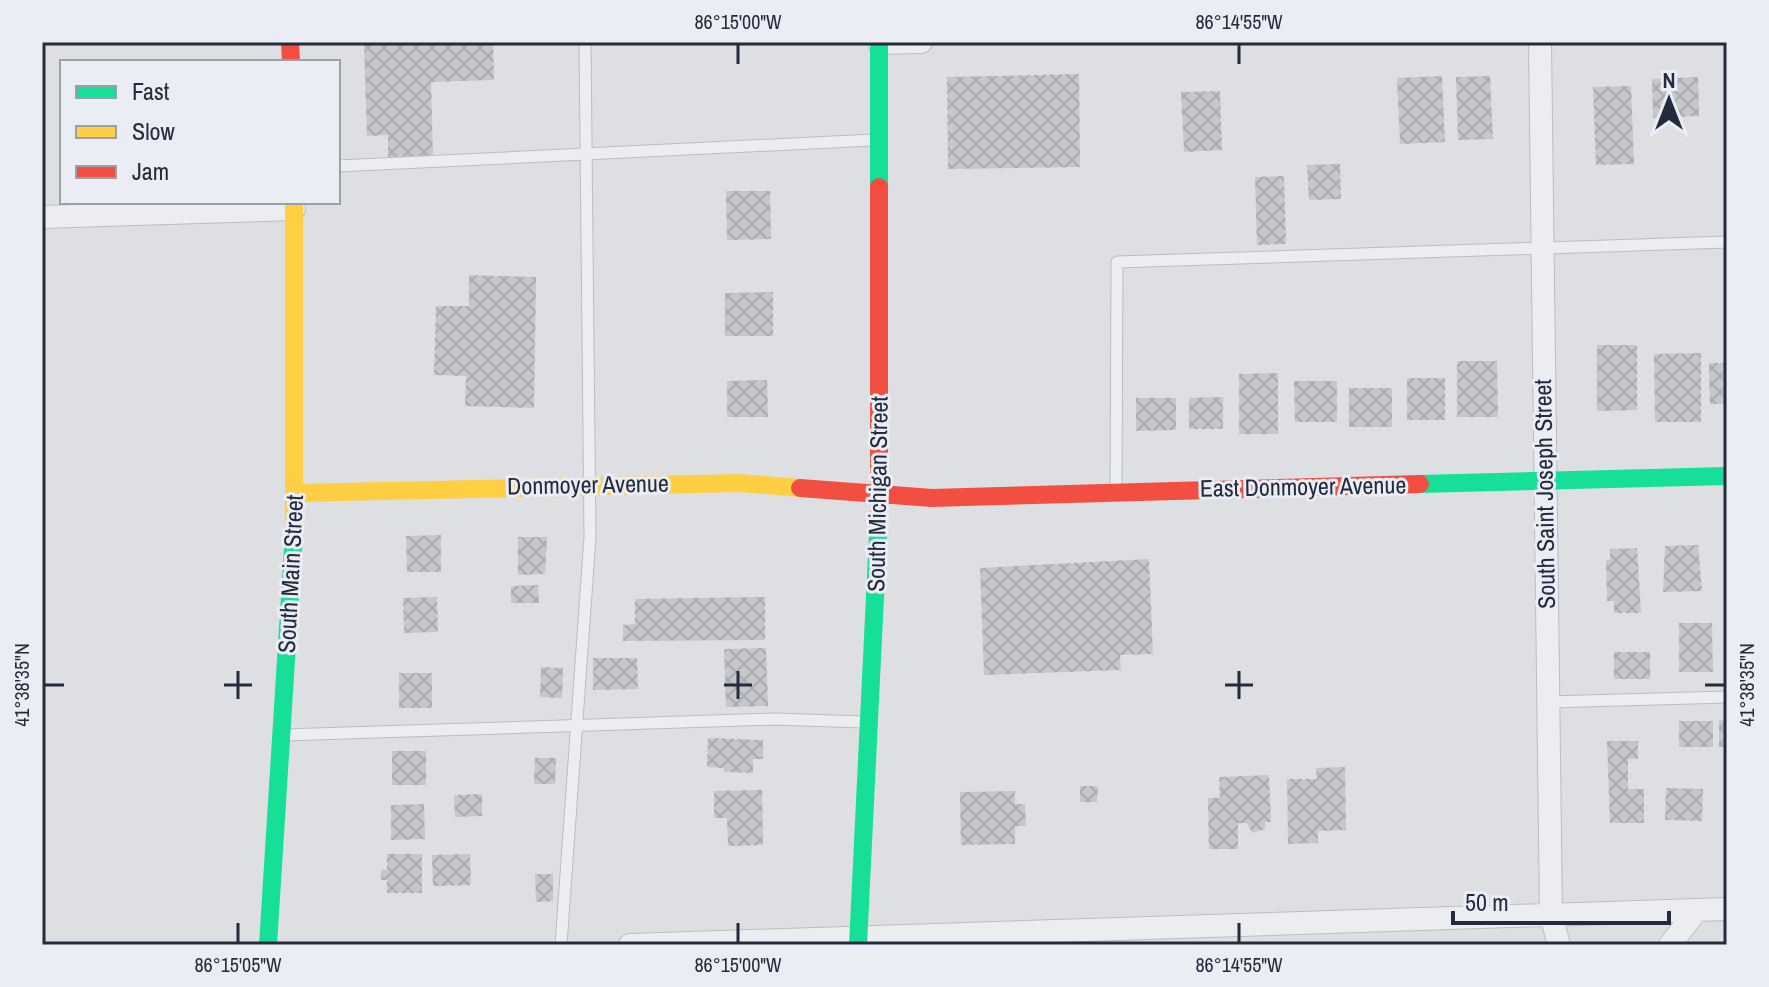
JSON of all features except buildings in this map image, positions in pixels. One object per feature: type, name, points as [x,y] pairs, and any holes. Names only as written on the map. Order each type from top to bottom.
[{"type":"main road","name":"South Michigan Street","points":[[858,941],[880,493],[879,43]]},
{"type":"main road","name":"South Main Street","points":[[268,945],[296,493],[294,206]]},
{"type":"main road","name":"East Donmoyer Avenue","points":[[880,493],[932,498],[1727,476]]},
{"type":"main road","name":"Donmoyer Avenue","points":[[296,493],[740,483],[880,493]]},
{"type":"street","points":[[879,43],[921,42]]},
{"type":"street","name":"South Saint Joseph Street","points":[[1540,42],[1551,915],[1559,945]]},
{"type":"street","points":[[42,217],[294,206]]},
{"type":"street","points":[[630,945],[1093,938],[1727,909]]},
{"type":"street","points":[[1670,945],[1696,911]]},
{"type":"lane","points":[[561,945],[590,484],[585,42]]},
{"type":"lane","points":[[340,166],[879,140]]},
{"type":"lane","points":[[1116,491],[1117,262],[1727,242]]},
{"type":"lane","points":[[1548,702],[1727,697]]},
{"type":"lane","points":[[283,735],[775,719],[871,723]]},
{"type":"traffic: fast","points":[[879,42],[879,187]]},
{"type":"traffic: fast","points":[[1420,484],[1727,476]]},
{"type":"traffic: fast","points":[[858,945],[879,515]]},
{"type":"traffic: fast","points":[[268,945],[294,533]]},
{"type":"traffic: slow","points":[[294,204],[294,533]]},
{"type":"traffic: slow","points":[[296,493],[740,483],[800,488]]},
{"type":"traffic: jam","points":[[290,42],[291,60]]},
{"type":"traffic: jam","points":[[879,187],[879,515]]},
{"type":"traffic: jam","points":[[800,488],[932,498],[1420,484]]}]
